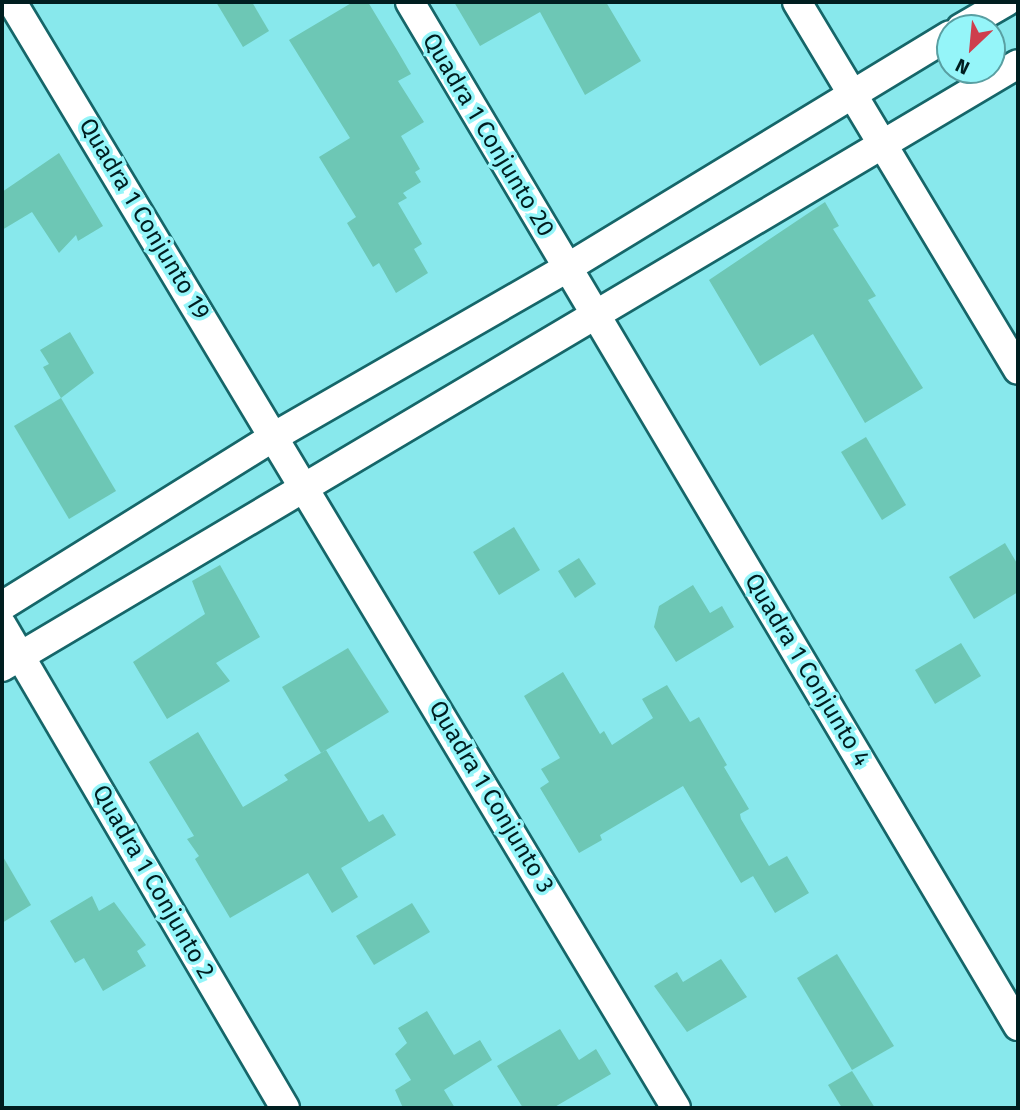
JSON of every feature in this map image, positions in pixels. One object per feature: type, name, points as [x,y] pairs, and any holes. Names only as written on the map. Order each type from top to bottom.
[{"type":"street","name":"Quadra 1 Conjunto 19","points":[[12,2],[306,486]]},
{"type":"street","name":"Quadra 1 Conjunto 20","points":[[410,2],[595,313]]},
{"type":"street","points":[[797,2],[884,142],[1018,370]]},
{"type":"street","points":[[985,14],[1006,2]]},
{"type":"street","points":[[2,607],[275,436],[566,268],[936,43]]},
{"type":"street","points":[[11,661],[1018,64]]},
{"type":"street","name":"Quadra 1 Conjunto 4","points":[[595,313],[1018,1026]]},
{"type":"street","name":"Quadra 1 Conjunto 3","points":[[306,486],[676,1108]]},
{"type":"street","name":"Quadra 1 Conjunto 2","points":[[2,625],[11,661],[285,1108]]},
{"type":"building","points":[[216,2],[252,2],[269,31],[243,47]]},
{"type":"building","points":[[353,2],[368,2],[397,50],[411,74],[398,81],[424,122],[401,136],[420,169],[415,172],[421,182],[403,193],[407,198],[398,203],[422,244],[414,249],[428,273],[396,293],[379,263],[373,267],[347,223],[356,217],[319,157],[350,138],[289,40]]},
{"type":"building","points":[[454,2],[606,2],[641,61],[585,95],[540,12],[480,46]]},
{"type":"building","points":[[59,153],[103,226],[78,241],[76,235],[59,253],[32,212],[2,230],[2,192]]},
{"type":"building","points":[[825,202],[839,226],[833,229],[876,296],[868,300],[923,388],[865,423],[813,334],[760,366],[709,280]]},
{"type":"building","points":[[70,332],[94,373],[61,398],[43,367],[49,364],[40,350]]},
{"type":"building","points":[[61,398],[116,491],[69,519],[14,426]]},
{"type":"building","points":[[866,437],[906,505],[882,520],[841,452]]},
{"type":"building","points":[[514,527],[540,570],[499,595],[473,552]]},
{"type":"building","points":[[1005,543],[1018,565],[1018,592],[974,619],[949,577]]},
{"type":"building","points":[[579,558],[596,584],[575,598],[558,571]]},
{"type":"building","points":[[220,565],[260,637],[216,663],[230,681],[167,719],[133,662],[205,614],[192,581]]},
{"type":"building","points":[[693,585],[710,613],[722,606],[734,627],[676,662],[654,627],[659,606]]},
{"type":"building","points":[[961,643],[981,676],[935,704],[915,670]]},
{"type":"building","points":[[348,648],[389,712],[321,753],[282,687]]},
{"type":"building","points":[[563,672],[600,734],[604,731],[612,745],[653,718],[642,699],[667,685],[690,722],[699,717],[727,765],[724,767],[749,809],[740,814],[741,819],[769,866],[787,856],[809,893],[775,913],[753,876],[741,883],[683,786],[600,835],[602,840],[579,853],[540,788],[549,782],[541,769],[560,758],[524,696]]},
{"type":"building","points":[[198,732],[243,807],[288,780],[284,775],[326,750],[369,822],[383,814],[396,835],[341,868],[358,897],[332,913],[308,873],[230,918],[195,859],[199,856],[187,839],[194,836],[149,762]]},
{"type":"building","points":[[2,855],[31,905],[2,923]]},
{"type":"building","points":[[92,896],[99,911],[114,902],[146,945],[137,951],[146,966],[103,991],[84,958],[75,963],[50,921]]},
{"type":"building","points":[[412,903],[430,932],[374,965],[356,936]]},
{"type":"building","points":[[837,954],[894,1046],[852,1070],[797,978]]},
{"type":"building","points":[[721,959],[747,997],[687,1032],[654,986],[677,972],[683,982]]},
{"type":"building","points":[[427,1011],[454,1055],[480,1040],[492,1060],[444,1090],[455,1108],[403,1108],[395,1090],[411,1080],[395,1054],[407,1043],[398,1028]]},
{"type":"building","points":[[560,1029],[579,1060],[596,1049],[611,1074],[553,1108],[523,1108],[497,1066]]},
{"type":"building","points":[[852,1071],[875,1108],[842,1108],[828,1085]]}]
